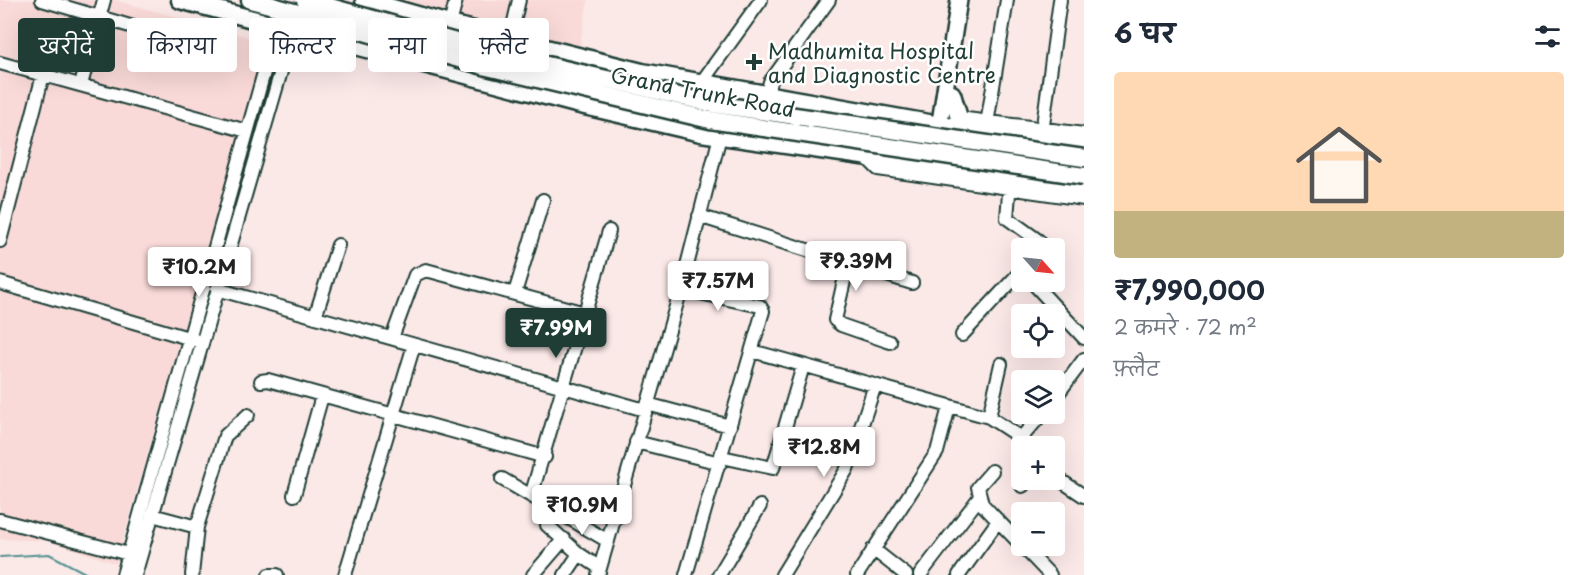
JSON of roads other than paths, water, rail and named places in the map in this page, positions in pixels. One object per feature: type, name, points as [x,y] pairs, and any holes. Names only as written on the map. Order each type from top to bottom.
[{"type":"highway","points":[[180,0],[249,18]]},
{"type":"highway","name":"Grand Trunk Road","points":[[305,0],[492,52],[713,104],[1084,158]]},
{"type":"highway","points":[[364,0],[459,27]]},
{"type":"highway","name":"Grand Trunk Road","points":[[258,2],[487,67],[710,120],[1084,176]]},
{"type":"highway","points":[[356,46],[646,120],[720,135],[934,165],[1010,182],[1084,188]]},
{"type":"highway","points":[[549,49],[653,74],[766,96],[1042,134],[1084,146]]},
{"type":"highway","points":[[646,120],[653,74]]},
{"type":"highway","points":[[952,94],[965,124]]},
{"type":"main road","points":[[934,165],[965,124],[959,0]]},
{"type":"main road","points":[[952,94],[967,0]]},
{"type":"street","points":[[42,0],[127,25]]},
{"type":"street","points":[[81,85],[104,0]]},
{"type":"street","points":[[450,25],[456,0]]},
{"type":"street","points":[[515,18],[519,0]]},
{"type":"street","points":[[701,83],[761,0]]},
{"type":"street","points":[[766,96],[770,82],[829,0]]},
{"type":"street","points":[[965,124],[1007,0]]},
{"type":"street","points":[[1060,0],[1042,134],[1084,134]]},
{"type":"street","points":[[0,63],[247,131]]},
{"type":"street","points":[[135,575],[135,556],[189,338],[247,131],[269,72]]},
{"type":"street","points":[[123,575],[135,556],[152,515],[217,289],[274,72]]},
{"type":"street","points":[[0,241],[43,75]]},
{"type":"street","points":[[548,525],[599,572],[681,289],[720,135]]},
{"type":"street","points":[[865,155],[878,169],[1010,182],[1084,199]]},
{"type":"street","points":[[1010,182],[1007,218],[1035,238]]},
{"type":"street","points":[[515,293],[543,200]]},
{"type":"street","points":[[699,216],[912,283]]},
{"type":"street","points":[[531,496],[609,231]]},
{"type":"street","points":[[315,317],[338,245]]},
{"type":"street","points":[[848,264],[835,320],[841,325],[890,342]]},
{"type":"street","points":[[392,338],[415,275],[426,270],[585,313]]},
{"type":"street","points":[[963,335],[1011,282]]},
{"type":"street","points":[[0,283],[202,342]]},
{"type":"street","points":[[217,289],[563,388],[730,426]]},
{"type":"street","points":[[681,289],[760,306],[763,315],[686,575]]},
{"type":"street","points":[[1041,292],[1084,338]]},
{"type":"street","points":[[345,575],[414,345]]},
{"type":"street","points":[[752,351],[989,417],[1021,438],[1033,424]]},
{"type":"street","points":[[1065,384],[1084,359]]},
{"type":"street","points":[[989,417],[1001,364]]},
{"type":"street","points":[[636,442],[721,460],[773,468],[778,461],[803,366]]},
{"type":"street","points":[[261,381],[268,380],[544,457]]},
{"type":"street","points":[[782,575],[851,462],[875,385]]},
{"type":"street","points":[[294,495],[322,396]]},
{"type":"street","points":[[857,575],[937,452],[949,407]]},
{"type":"street","points":[[192,575],[197,527],[225,436],[248,415]]},
{"type":"street","points":[[992,471],[978,488],[979,498],[1050,575]]},
{"type":"street","points":[[502,479],[608,541]]},
{"type":"street","points":[[1065,483],[1084,496]]},
{"type":"street","points":[[921,575],[979,498]]},
{"type":"street","points":[[719,575],[760,506]]},
{"type":"street","points":[[152,515],[197,527]]},
{"type":"street","points":[[0,520],[135,556]]},
{"type":"street","points":[[959,575],[998,521]]},
{"type":"street","points":[[533,575],[564,539]]},
{"type":"street","points":[[873,549],[906,575]]},
{"type":"street","points":[[565,575],[579,554]]},
{"type":"street","points":[[268,575],[277,575]]},
{"type":"waterway","points":[[0,557],[49,554],[89,575]]},
{"type":"place","name":"Madhumita Hospital and Diagnostic Centre","points":[[754,62]]}]
